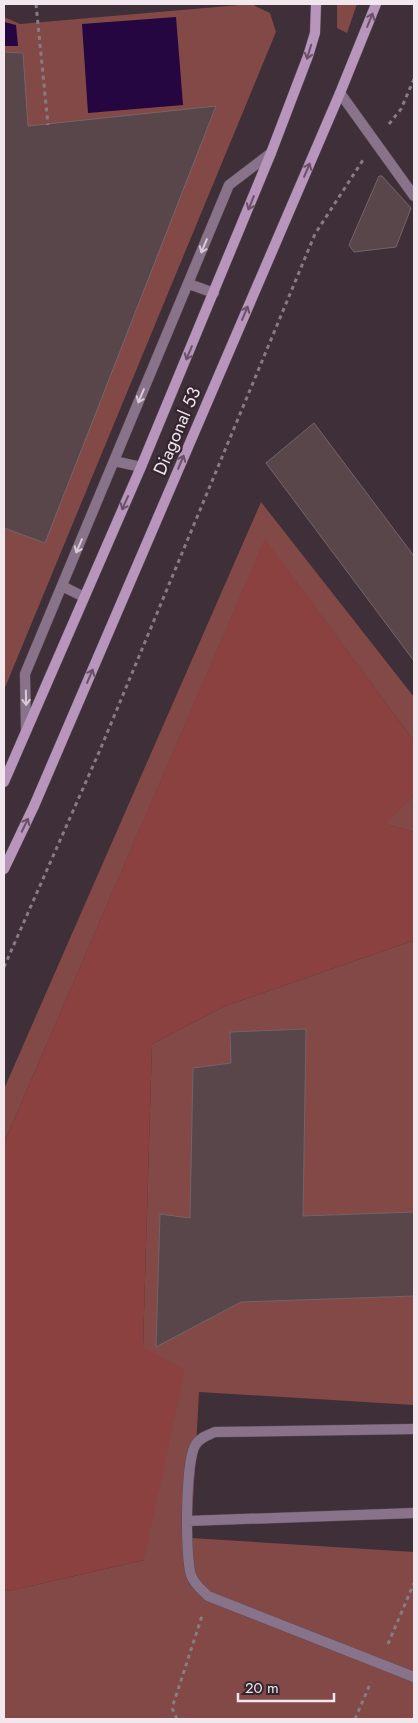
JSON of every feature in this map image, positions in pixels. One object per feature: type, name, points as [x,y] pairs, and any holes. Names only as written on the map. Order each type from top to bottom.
[{"type":"street","name":"Diagonal 53","points":[[4,782],[141,467],[271,153],[315,33],[316,4]]},
{"type":"street","name":"Diagonal 53","points":[[4,869],[34,806],[340,93],[376,4]]},
{"type":"lane","points":[[340,93],[375,142],[409,182],[414,196]]},
{"type":"lane","points":[[26,730],[25,674],[230,185],[271,153]]},
{"type":"lane","points":[[189,284],[214,293]]},
{"type":"lane","points":[[114,461],[141,467]]},
{"type":"lane","points":[[62,586],[84,597]]},
{"type":"lane","points":[[414,1429],[215,1432],[204,1436],[195,1445],[190,1458],[187,1521],[191,1576],[199,1588],[208,1596],[414,1677]]},
{"type":"lane","points":[[187,1521],[414,1513]]},
{"type":"path","points":[[36,4],[48,124]]},
{"type":"path","points":[[4,966],[100,750],[315,234],[375,142],[401,109],[414,79]]},
{"type":"path","points":[[355,1719],[414,1583]]},
{"type":"path","points":[[177,1719],[172,1708],[208,1596]]},
{"type":"shaded area","points":[[251,4],[270,13],[276,32],[4,690],[4,17],[20,24]]},
{"type":"shaded area","points":[[337,4],[357,4],[347,33],[337,28]]},
{"type":"shaded area","points":[[176,17],[183,105],[88,113],[82,24]]},
{"type":"shaded area","points":[[4,22],[16,25],[18,46],[4,46]]},
{"type":"shaded area","points":[[261,502],[414,697],[414,741],[265,540],[4,1143],[4,1089]]},
{"type":"shaded area","points":[[265,539],[414,741],[414,795],[385,824],[414,832],[414,943],[412,941],[225,1006],[152,1044],[143,1347],[185,1370],[144,1560],[9,1591],[4,1589],[4,1143]]},
{"type":"shaded area","points":[[414,795],[414,832],[384,824]]},
{"type":"shaded area","points":[[412,941],[414,943],[414,1212],[303,1216],[306,1029],[230,1032],[231,1063],[193,1068],[190,1218],[160,1215],[156,1346],[241,1302],[414,1296],[414,1405],[199,1392],[191,1538],[414,1552],[414,1719],[4,1719],[4,1589],[9,1591],[144,1560],[143,1347],[152,1044],[225,1006]]},
{"type":"building","points":[[4,52],[23,53],[28,126],[216,106],[45,543],[4,528]]},
{"type":"building","points":[[379,176],[382,176],[411,208],[396,247],[354,252],[349,245]]},
{"type":"building","points":[[314,423],[414,556],[414,661],[266,463]]},
{"type":"building","points":[[306,1029],[303,1216],[414,1212],[414,1296],[241,1302],[156,1347],[160,1214],[190,1218],[193,1068],[231,1063],[230,1032]]}]
